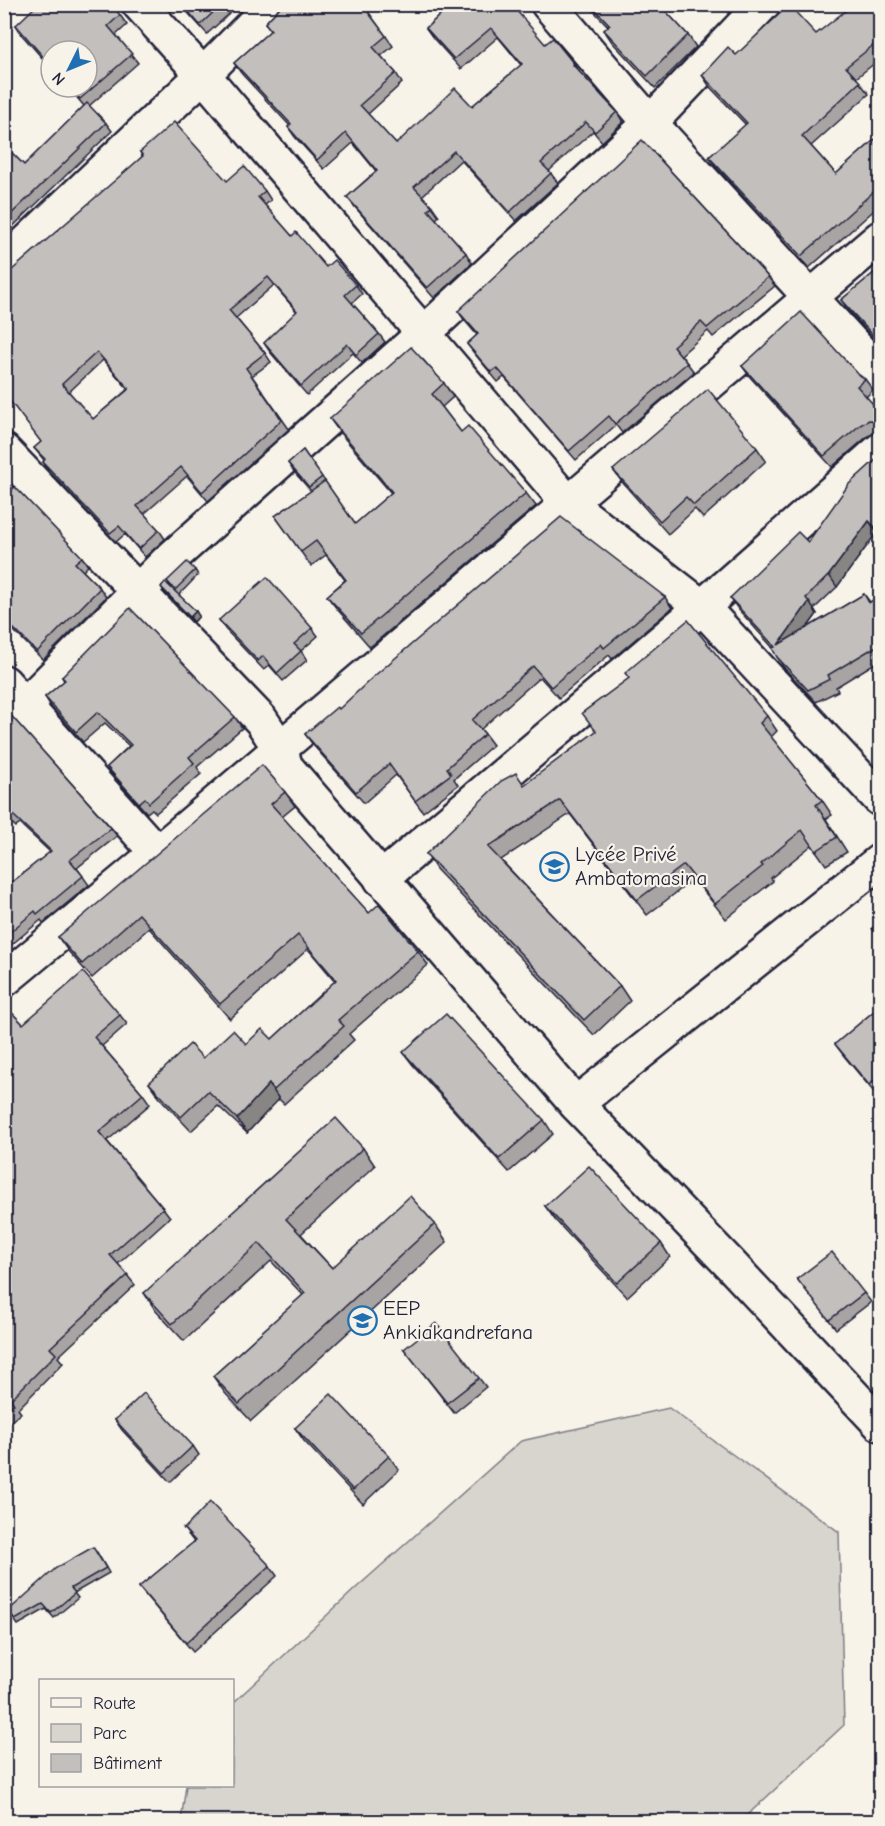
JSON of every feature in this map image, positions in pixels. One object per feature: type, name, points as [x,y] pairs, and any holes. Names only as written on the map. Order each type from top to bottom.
[{"type":"street","points":[[139,4],[203,75],[568,503],[702,606],[880,799]]},
{"type":"street","points":[[4,264],[203,75],[273,4]]},
{"type":"street","points":[[548,4],[650,123],[880,373]]},
{"type":"street","points":[[157,853],[15,693],[136,591],[246,490],[423,334],[650,123],[764,4]]},
{"type":"street","points":[[4,980],[157,853],[880,238]]},
{"type":"street","points":[[381,879],[702,606],[880,450]]},
{"type":"street","points":[[4,451],[261,720],[279,747],[286,767],[576,1104],[880,1424]]},
{"type":"street","points":[[576,1104],[880,861]]},
{"type":"green space","points":[[669,1408],[839,1532],[844,1725],[741,1821],[181,1821],[186,1787],[234,1787],[234,1702],[356,1588],[521,1441]]},
{"type":"building","points":[[38,4],[111,4],[120,15],[108,26],[132,54],[99,83],[99,39],[39,39],[39,52],[16,25]]},
{"type":"building","points":[[182,4],[222,4],[200,25]]},
{"type":"building","points":[[281,4],[362,4],[386,36],[373,47],[396,73],[360,105],[396,144],[455,88],[472,106],[522,64],[491,28],[454,59],[426,28],[452,4],[511,4],[545,44],[553,38],[573,65],[617,112],[595,132],[586,122],[541,163],[551,173],[510,212],[454,151],[414,187],[432,206],[428,210],[466,253],[427,288],[347,197],[377,171],[346,133],[317,160],[288,127],[291,124],[234,63],[271,30],[265,23]]},
{"type":"building","points":[[590,4],[659,4],[688,35],[647,76],[604,30],[610,25]]},
{"type":"building","points":[[854,4],[880,4],[880,40],[846,67],[860,82],[802,136],[836,174],[880,135],[880,186],[801,256],[709,157],[747,123],[702,75],[728,47],[736,55],[789,5],[816,34]]},
{"type":"building","points":[[87,103],[106,123],[4,221],[4,145],[24,165]]},
{"type":"building","points":[[880,118],[880,129],[875,123]]},
{"type":"building","points":[[174,122],[227,181],[244,166],[265,191],[258,197],[292,236],[296,232],[326,267],[334,260],[356,285],[345,295],[379,334],[356,355],[347,344],[301,386],[264,343],[297,311],[268,277],[229,310],[265,353],[246,368],[282,420],[202,492],[181,467],[137,506],[159,530],[139,549],[119,526],[110,533],[43,462],[45,459],[34,448],[41,442],[4,393],[4,277],[143,156],[140,152]],"holes":[[[97,352],[129,389],[93,419],[62,384]]]},
{"type":"building","points":[[642,140],[768,277],[707,328],[701,322],[673,346],[687,363],[615,424],[609,416],[569,451],[497,368],[491,372],[467,344],[478,334],[458,311]]},
{"type":"building","points":[[880,268],[880,343],[841,300]]},
{"type":"building","points":[[801,312],[865,379],[857,386],[880,412],[880,422],[869,420],[860,425],[824,456],[742,366]]},
{"type":"building","points":[[411,347],[444,383],[432,394],[461,432],[468,426],[526,493],[361,633],[327,596],[346,580],[316,541],[301,552],[275,516],[325,481],[355,524],[392,492],[330,419]]},
{"type":"building","points":[[708,389],[757,448],[694,505],[686,497],[660,521],[613,470]]},
{"type":"building","points":[[303,450],[322,477],[309,487],[288,463]]},
{"type":"building","points":[[880,456],[880,525],[877,529],[869,521],[829,575],[806,598],[809,602],[778,645],[864,594],[869,603],[880,595],[880,644],[828,675],[830,679],[808,690],[777,657],[772,648],[775,647],[730,598],[798,532],[808,542],[849,484]]},
{"type":"building","points":[[15,487],[82,557],[75,563],[100,588],[37,652],[4,619],[4,496]]},
{"type":"building","points":[[561,517],[665,597],[604,648],[601,644],[551,687],[533,666],[472,720],[485,734],[447,768],[451,774],[415,801],[389,764],[356,792],[305,734],[337,707],[339,709],[373,677]]},
{"type":"building","points":[[187,562],[195,570],[175,590],[167,581]]},
{"type":"building","points":[[267,577],[312,628],[294,644],[301,651],[277,673],[263,656],[258,661],[219,620]]},
{"type":"building","points":[[165,582],[196,611],[190,617],[161,587]]},
{"type":"building","points":[[130,608],[235,717],[189,757],[194,763],[149,803],[145,798],[139,803],[107,767],[131,745],[98,712],[76,732],[45,697],[65,680],[62,677]]},
{"type":"building","points":[[688,620],[767,716],[760,723],[822,800],[816,805],[837,837],[816,851],[802,830],[761,864],[763,866],[715,904],[684,865],[637,900],[560,800],[488,847],[620,986],[584,1020],[426,854],[501,781],[516,773],[524,785],[596,731],[582,713],[629,678],[625,673]]},
{"type":"building","points":[[7,711],[111,828],[70,860],[83,876],[37,914],[35,911],[4,937],[4,874],[12,882],[51,851],[13,815],[10,819],[4,813],[4,714]]},
{"type":"building","points":[[262,765],[285,792],[271,804],[369,913],[379,904],[418,951],[338,1020],[344,1026],[274,1090],[269,1084],[237,1119],[208,1091],[181,1117],[149,1083],[190,1044],[203,1058],[233,1030],[246,1044],[262,1029],[272,1039],[336,980],[298,935],[220,1004],[139,914],[82,964],[58,937]]},
{"type":"building","points":[[880,921],[880,939],[872,928]]},
{"type":"building","points":[[83,972],[120,1015],[94,1037],[143,1094],[99,1132],[163,1208],[110,1255],[128,1275],[50,1348],[56,1354],[11,1399],[14,1404],[4,1411],[4,1005],[23,1024]]},
{"type":"building","points":[[880,1006],[880,1075],[869,1085],[835,1044]]},
{"type":"building","points":[[446,1014],[544,1120],[499,1159],[403,1052]]},
{"type":"building","points":[[336,1118],[363,1148],[286,1219],[332,1268],[410,1196],[435,1224],[239,1404],[213,1376],[305,1293],[259,1243],[172,1324],[144,1293]]},
{"type":"building","points":[[589,1166],[661,1243],[617,1283],[545,1206]]},
{"type":"building","points":[[832,1252],[864,1293],[829,1320],[797,1279]]},
{"type":"building","points":[[436,1323],[479,1378],[447,1403],[404,1349]]},
{"type":"building","points":[[144,1393],[193,1446],[164,1473],[115,1420]]},
{"type":"building","points":[[331,1394],[389,1456],[353,1490],[295,1428]]},
{"type":"building","points":[[210,1502],[270,1566],[186,1643],[139,1587],[195,1541],[184,1529]]},
{"type":"building","points":[[93,1547],[106,1568],[71,1588],[75,1593],[51,1613],[43,1604],[15,1620],[8,1611],[56,1568]]},
{"type":"place","name":"Lycée Privé Ambatomasina","points":[[554,866]]},
{"type":"place","name":"EEP Ankiakandrefana","points":[[362,1320]]}]
